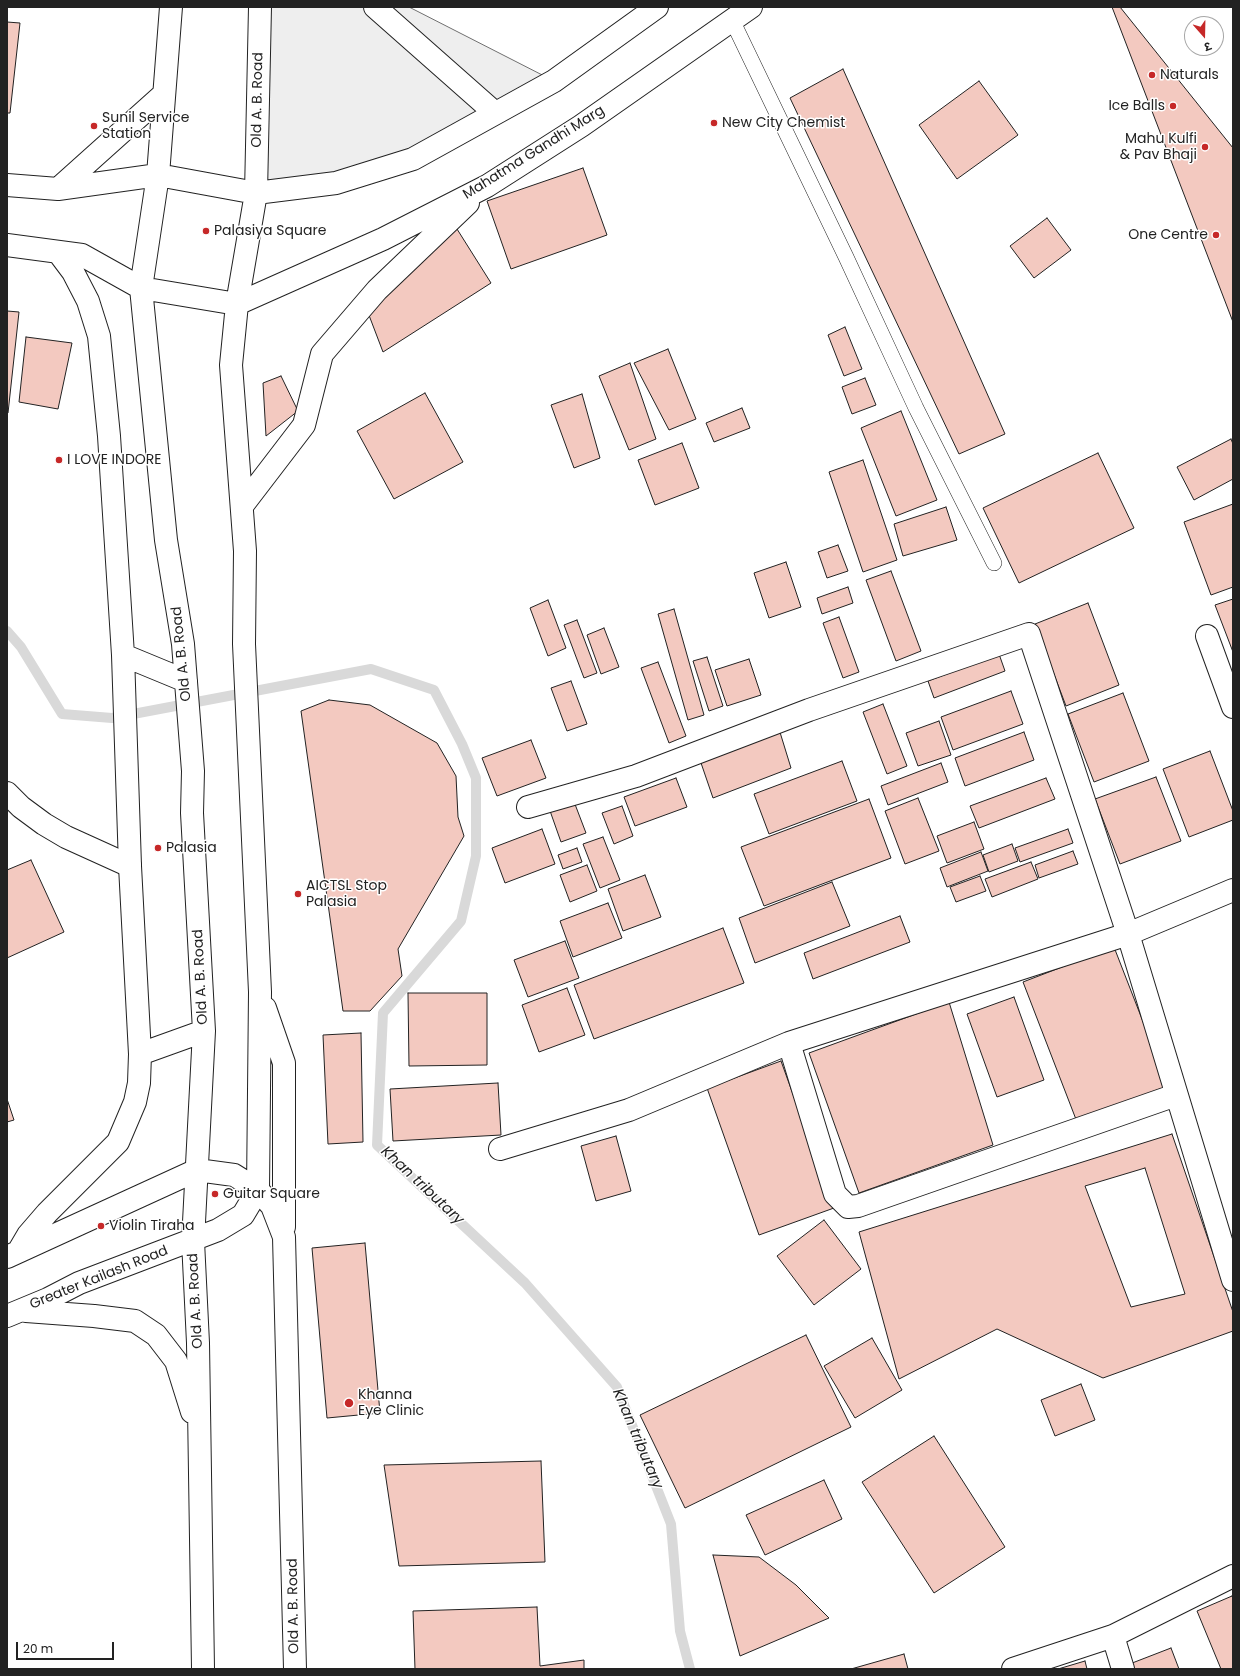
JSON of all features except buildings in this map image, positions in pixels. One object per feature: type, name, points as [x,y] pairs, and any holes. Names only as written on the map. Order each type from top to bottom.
[{"type":"main road","points":[[158,175],[171,7]]},
{"type":"main road","name":"Old A. B. Road","points":[[237,304],[256,192],[260,7]]},
{"type":"main road","points":[[375,7],[495,113]]},
{"type":"main road","points":[[7,185],[58,189],[158,175],[256,192],[336,183],[413,158],[554,81],[657,7]]},
{"type":"main road","name":"Mahatma Gandhi Marg","points":[[237,304],[383,239],[487,186],[581,126],[751,7]]},
{"type":"main road","points":[[58,189],[164,94]]},
{"type":"main road","name":"Old A. B. Road","points":[[158,175],[141,288],[166,540],[182,644],[186,681],[193,771],[192,813],[204,1030],[193,1241],[198,1343],[203,1669]]},
{"type":"main road","points":[[242,506],[304,425],[322,354],[377,290],[487,186]]},
{"type":"main road","points":[[7,244],[82,255],[141,288],[237,304],[231,364],[245,551],[244,644],[260,992],[258,1190]]},
{"type":"main road","points":[[12,1254],[47,1213],[118,1142],[135,1102],[139,1083],[140,1054],[130,866],[127,748],[109,436],[99,336],[88,301],[73,272],[58,252]]},
{"type":"main road","points":[[528,807],[636,776],[809,710],[1029,634],[1128,934],[1233,1280]]},
{"type":"main road","points":[[1207,636],[1233,707]]},
{"type":"main road","points":[[122,655],[186,681]]},
{"type":"main road","points":[[7,793],[21,807],[50,827],[130,866]]},
{"type":"main road","points":[[500,1149],[629,1110],[789,1043],[1128,934],[1233,890]]},
{"type":"main road","points":[[260,992],[284,1063],[284,1237]]},
{"type":"main road","points":[[140,1054],[204,1030]]},
{"type":"main road","points":[[789,1043],[835,1194],[848,1207],[866,1204],[1176,1095]]},
{"type":"main road","points":[[12,1254],[197,1170],[234,1175],[258,1190]]},
{"type":"main road","name":"Old A. B. Road","points":[[258,1190],[272,1206],[284,1237],[295,1669]]},
{"type":"main road","name":"Greater Kailash Road","points":[[14,1313],[48,1299],[79,1283],[193,1241],[218,1230],[243,1215],[258,1190]]},
{"type":"main road","points":[[14,1313],[94,1316],[135,1321],[156,1335],[176,1360],[199,1443]]},
{"type":"main road","points":[[1013,1669],[1113,1636],[1233,1576]]},
{"type":"main road","points":[[1113,1636],[1123,1669]]},
{"type":"lane","points":[[732,20],[846,257],[916,408],[994,563]]},
{"type":"shaded area","points":[[260,7],[409,7],[554,81],[413,159],[256,193]]},
{"type":"waterway","name":"Khan tributary","points":[[7,631],[21,647],[62,714],[112,718],[371,669],[434,690],[462,744],[476,778],[476,856],[461,921],[383,1013],[377,1145],[525,1283],[617,1387],[671,1524],[680,1631],[690,1669]]},
{"type":"place","name":"Naturals","points":[[1152,75]]},
{"type":"place","name":"Ice Balls","points":[[1173,106]]},
{"type":"place","name":"New City Chemist","points":[[714,123]]},
{"type":"place","name":"Sunil Service Station","points":[[94,126]]},
{"type":"place","name":"Mahu Kulfi & Pav Bhaji","points":[[1205,147]]},
{"type":"place","name":"Palasiya Square","points":[[206,231]]},
{"type":"place","name":"One Centre","points":[[1216,235]]},
{"type":"place","name":"I LOVE INDORE","points":[[59,460]]},
{"type":"place","name":"Palasia","points":[[158,848]]},
{"type":"place","name":"AICTSL Stop Palasia","points":[[298,894]]},
{"type":"place","name":"Guitar Square","points":[[215,1194]]},
{"type":"place","name":"Violin Tiraha","points":[[101,1226]]},
{"type":"place","name":"Khanna Eye Clinic","points":[[349,1403]]}]
